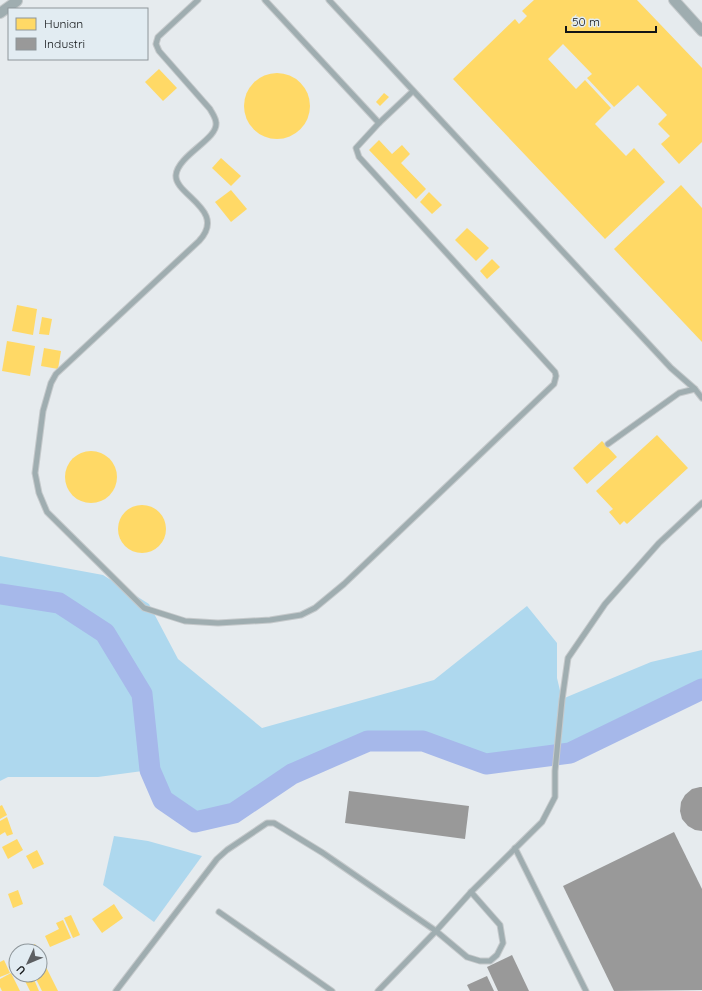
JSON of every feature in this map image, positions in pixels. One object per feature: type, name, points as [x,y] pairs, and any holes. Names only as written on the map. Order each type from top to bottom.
[{"type":"street","points":[[674,0],[702,31]]},
{"type":"street","points":[[0,13],[17,1]]},
{"type":"lane","points":[[198,0],[158,37],[156,44],[159,51],[210,109],[216,119],[217,125],[214,131],[198,148],[182,160],[177,168],[176,176],[177,182],[206,216],[208,225],[207,231],[194,246],[52,379],[44,411],[35,473],[39,493],[47,512],[144,608],[185,621],[218,623],[270,620],[301,615],[315,608],[344,584],[554,384],[556,376],[555,372],[359,157],[356,148],[379,123],[413,91]]},
{"type":"lane","points":[[264,0],[379,123]]},
{"type":"lane","points":[[329,0],[671,368],[695,389],[702,398]]},
{"type":"lane","points":[[608,444],[679,393],[695,389]]},
{"type":"lane","points":[[378,991],[436,931],[470,892],[542,822],[555,797],[555,770],[568,658],[605,604],[659,543],[702,503]]},
{"type":"lane","points":[[116,991],[217,858],[267,823],[274,823],[300,838],[436,931],[467,957],[480,961],[490,961],[497,955],[503,943],[500,926],[470,892]]},
{"type":"lane","points":[[515,848],[586,991]]},
{"type":"lane","points":[[219,912],[332,991]]},
{"type":"shaded area","points":[[0,556],[103,575],[149,604],[178,659],[262,728],[434,680],[527,606],[557,643],[557,678],[562,699],[651,662],[702,650],[702,689],[570,753],[486,764],[423,741],[368,741],[292,774],[234,813],[195,822],[163,800],[150,770],[98,777],[8,777],[0,781]]},
{"type":"shaded area","points":[[114,836],[148,841],[202,856],[154,922],[103,885]]},
{"type":"building: Hunian","points":[[534,0],[637,0],[702,68],[702,142],[679,164],[661,144],[670,136],[658,124],[667,115],[638,85],[614,107],[587,78],[592,74],[563,44],[548,59],[576,89],[585,80],[611,108],[595,124],[626,156],[634,148],[665,182],[605,239],[453,79],[515,19],[519,24],[527,16],[522,11]]},
{"type":"building: Hunian","points":[[159,69],[177,88],[163,101],[145,82]]},
{"type":"building: Hunian","points":[[271,73],[283,73],[290,75],[301,82],[308,93],[310,106],[308,119],[301,130],[290,137],[283,139],[271,139],[264,137],[253,130],[246,119],[244,112],[244,100],[246,93],[253,82],[264,75]]},
{"type":"building: Hunian","points":[[384,93],[389,97],[380,106],[376,102]]},
{"type":"building: Hunian","points":[[379,140],[392,154],[402,145],[410,154],[401,163],[426,189],[416,199],[369,150]]},
{"type":"building: Hunian","points":[[221,158],[241,176],[231,186],[212,168]]},
{"type":"building: Hunian","points":[[681,185],[702,208],[702,342],[614,249]]},
{"type":"building: Hunian","points":[[231,190],[247,209],[231,222],[215,202]]},
{"type":"building: Hunian","points":[[429,192],[442,205],[432,214],[420,202]]},
{"type":"building: Hunian","points":[[467,228],[489,248],[476,261],[455,240]]},
{"type":"building: Hunian","points":[[492,259],[500,267],[487,279],[480,271]]},
{"type":"building: Hunian","points":[[17,305],[37,309],[33,335],[12,331]]},
{"type":"building: Hunian","points":[[42,317],[52,319],[49,335],[39,334]]},
{"type":"building: Hunian","points":[[7,341],[35,346],[30,376],[2,371]]},
{"type":"building: Hunian","points":[[44,348],[61,351],[58,369],[41,366]]},
{"type":"building: Hunian","points":[[657,435],[688,468],[627,524],[624,521],[620,525],[609,512],[613,509],[596,491]]},
{"type":"building: Hunian","points":[[602,441],[617,457],[587,484],[573,468]]},
{"type":"building: Hunian","points":[[91,451],[101,453],[109,459],[115,467],[117,477],[115,487],[109,495],[101,501],[91,503],[81,501],[73,495],[67,487],[65,477],[67,467],[73,459],[81,453]]},
{"type":"building: Hunian","points":[[137,505],[147,505],[156,509],[162,515],[165,520],[165,538],[156,549],[147,553],[137,553],[128,549],[122,543],[118,534],[118,524],[122,515],[128,509]]},
{"type":"building: Hunian","points":[[2,805],[7,815],[0,819],[0,806]]},
{"type":"building: Hunian","points":[[7,817],[13,834],[7,836],[5,832],[0,835],[0,821]]},
{"type":"building: Hunian","points":[[17,839],[23,850],[8,859],[2,847]]},
{"type":"building: Hunian","points":[[37,850],[44,864],[33,869],[26,856]]},
{"type":"building: Hunian","points":[[18,890],[23,904],[13,908],[8,894]]},
{"type":"building: Hunian","points":[[114,904],[123,918],[102,933],[92,919]]},
{"type":"building: Hunian","points":[[71,915],[80,935],[73,938],[64,918]]},
{"type":"building: Hunian","points":[[63,920],[71,938],[50,947],[45,936],[59,929],[56,923]]},
{"type":"building: Hunian","points":[[4,960],[8,969],[8,974],[0,977],[0,962]]},
{"type":"building: Hunian","points":[[48,971],[58,991],[42,991],[38,983],[48,983]]},
{"type":"building: Hunian","points":[[8,975],[8,983],[16,983],[20,991],[2,991],[0,987],[0,979]]},
{"type":"building: Hunian","points":[[26,983],[36,983],[39,991],[30,991]]},
{"type":"building: Industri","points":[[702,787],[702,831],[695,830],[688,826],[682,819],[680,811],[681,802],[685,795],[692,789]]},
{"type":"building: Industri","points":[[349,791],[469,806],[465,839],[345,823]]},
{"type":"building: Industri","points":[[674,832],[702,889],[702,990],[614,991],[563,886]]},
{"type":"building: Industri","points":[[512,955],[529,991],[498,991],[487,967]]},
{"type":"building: Industri","points":[[487,976],[494,991],[470,991],[467,985]]},
{"type":"waterway","points":[[0,594],[59,603],[105,633],[142,694],[150,770],[163,800],[195,822],[234,813],[292,774],[368,741],[423,741],[486,764],[570,753],[702,689]]}]
